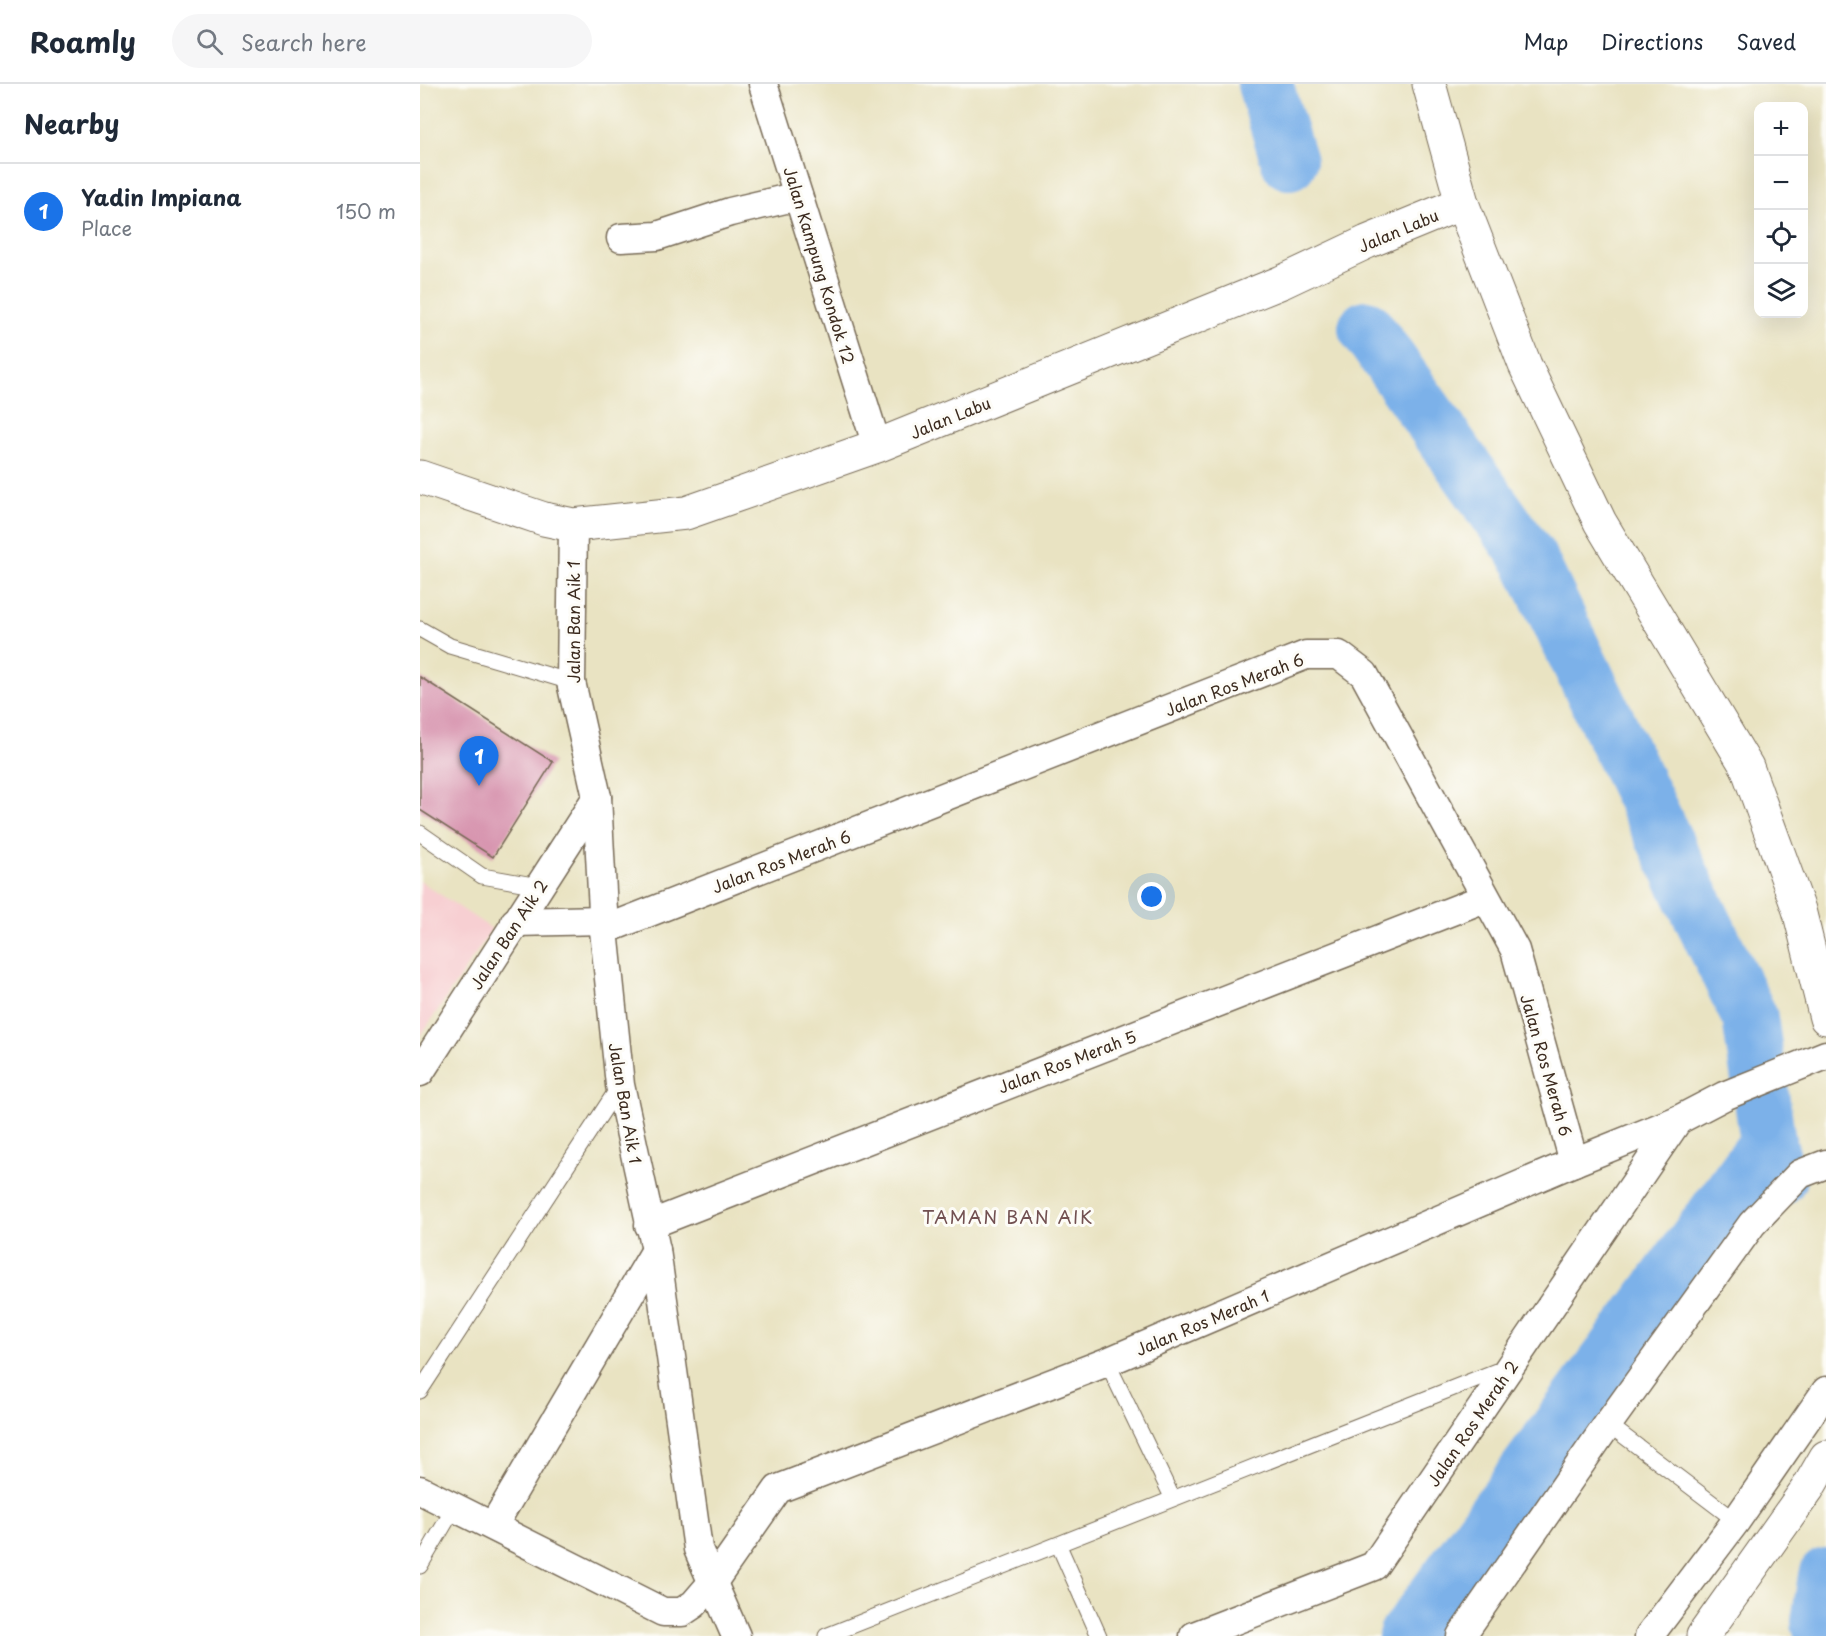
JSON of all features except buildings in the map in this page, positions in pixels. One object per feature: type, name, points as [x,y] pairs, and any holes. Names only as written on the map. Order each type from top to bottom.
[{"type":"main road","points":[[1429,84],[1462,203],[1526,365],[1600,522],[1747,767],[1799,910],[1826,1018]]},
{"type":"main road","name":"Jalan Labu","points":[[420,477],[544,519],[573,525],[686,513],[877,447],[1282,282],[1366,242],[1462,203]]},
{"type":"main road","points":[[1703,1636],[1808,1488],[1826,1457]]},
{"type":"street","name":"Jalan Kampung Kondok 12","points":[[764,84],[877,447]]},
{"type":"street","points":[[621,238],[657,236],[730,212],[798,196]]},
{"type":"street","name":"Jalan Ban Aik 1","points":[[573,525],[571,682],[597,797],[604,925],[620,1085],[652,1237],[698,1549],[736,1636]]},
{"type":"street","name":"Jalan Ros Merah 6","points":[[604,925],[1306,655],[1339,655],[1364,674],[1515,950],[1575,1161]]},
{"type":"street","name":"Jalan Ban Aik 2","points":[[420,1072],[597,797]]},
{"type":"street","name":"Jalan Ros Merah 5","points":[[652,1237],[1485,898]]},
{"type":"street","points":[[515,922],[604,925]]},
{"type":"street","name":"Jalan Ros Merah 1","points":[[420,1491],[663,1612],[682,1612],[694,1604],[713,1582],[778,1489],[1107,1362],[1575,1161],[1678,1120],[1724,1096],[1826,1055]]},
{"type":"street","name":"Jalan Ros Merah 2","points":[[1194,1636],[1374,1566],[1678,1120]]},
{"type":"street","points":[[1461,1636],[1608,1424],[1752,1224],[1800,1174],[1826,1164]]},
{"type":"street","points":[[493,1526],[652,1237]]},
{"type":"street","points":[[1649,1636],[1736,1521],[1821,1399]]},
{"type":"lane","points":[[420,629],[450,646],[571,682]]},
{"type":"lane","points":[[420,833],[482,876],[539,886]]},
{"type":"lane","points":[[420,1391],[620,1085]]},
{"type":"lane","points":[[1107,1362],[1172,1497]]},
{"type":"lane","points":[[826,1636],[1059,1546],[1172,1497],[1511,1365]]},
{"type":"lane","points":[[1608,1424],[1736,1521]]},
{"type":"lane","points":[[420,1566],[454,1508]]},
{"type":"lane","points":[[1059,1546],[1099,1636]]},
{"type":"shaded area","points":[[420,881],[492,929],[420,1037]]},
{"type":"waterway","points":[[1265,84],[1289,162]]},
{"type":"waterway","points":[[1366,328],[1529,558],[1750,1018],[1768,1142],[1779,1178]]},
{"type":"waterway","points":[[1406,1636],[1768,1142]]},
{"type":"waterway","points":[[1824,1636],[1819,1622],[1826,1576]]},
{"type":"place","name":"Yadin Impiana","points":[[479,786]]},
{"type":"district","name":"TAMAN BAN AIK","points":[[1008,1216]]}]
